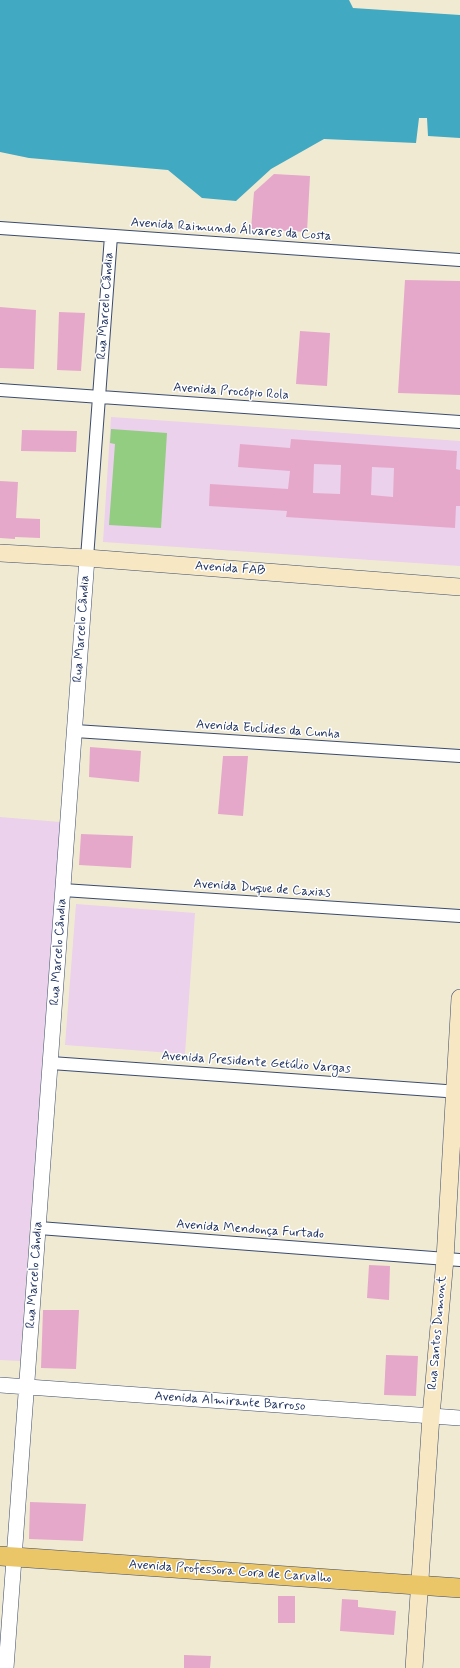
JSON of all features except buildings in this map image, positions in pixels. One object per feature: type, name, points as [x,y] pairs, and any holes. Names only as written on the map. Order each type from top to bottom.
[{"type":"main road","name":"Avenida FAB","points":[[0,553],[87,558],[460,587]]},
{"type":"main road","name":"Rua Santos Dumont","points":[[414,1668],[431,1416],[452,1259],[460,998]]},
{"type":"main road","name":"Avenida Professora Cora de Carvalho","points":[[7,1556],[460,1588]]},
{"type":"street","name":"Avenida Raimundo Álvares da Costa","points":[[0,228],[460,260]]},
{"type":"street","name":"Rua Marcelo Cândia","points":[[6,1668],[7,1556],[27,1387],[87,558],[112,236]]},
{"type":"street","name":"Avenida Procópio Rola","points":[[0,390],[460,422]]},
{"type":"street","name":"Avenida Euclides da Cunha","points":[[75,731],[460,756]]},
{"type":"street","name":"Avenida Duque de Caxias","points":[[63,890],[460,916]]},
{"type":"street","name":"Avenida Presidente Getúlio Vargas","points":[[50,1063],[457,1092]]},
{"type":"street","name":"Avenida Mendonça Furtado","points":[[38,1228],[452,1259]]},
{"type":"street","name":"Avenida Almirante Barroso","points":[[0,1385],[460,1418]]},
{"type":"shaded area","points":[[111,417],[460,441],[460,566],[103,542]]},
{"type":"shaded area","points":[[0,817],[60,822],[20,1361],[0,1360]]},
{"type":"shaded area","points":[[76,904],[195,913],[185,1054],[65,1045]]},
{"type":"green space","points":[[111,429],[167,433],[161,528],[109,525],[115,444],[110,443]]},
{"type":"water","points":[[0,0],[349,0],[353,8],[460,15],[460,138],[428,136],[427,118],[419,118],[416,143],[324,139],[271,169],[236,201],[202,198],[168,170],[29,158],[0,152]]}]
